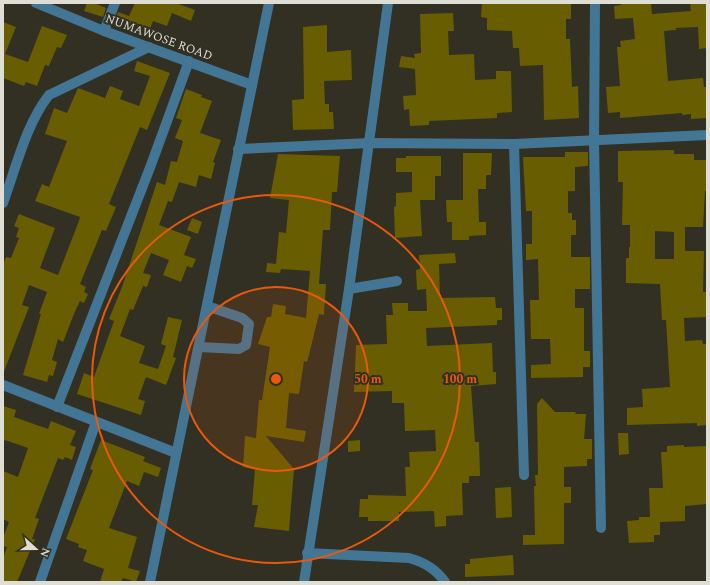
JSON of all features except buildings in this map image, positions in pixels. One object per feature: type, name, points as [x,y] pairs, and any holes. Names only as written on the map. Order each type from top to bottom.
[{"type":"street","name":"NUMAWOSE ROAD","points":[[36,3],[104,31],[189,61],[252,86]]},
{"type":"street","points":[[104,31],[114,3]]},
{"type":"street","points":[[150,582],[269,3]]},
{"type":"street","points":[[304,582],[307,552],[349,289],[388,3]]},
{"type":"street","points":[[595,3],[594,141],[601,528]]},
{"type":"street","points":[[3,203],[31,125],[39,107],[49,95],[149,47]]},
{"type":"street","points":[[58,408],[149,172],[189,61]]},
{"type":"street","points":[[238,149],[370,143],[514,144],[707,135]]},
{"type":"street","points":[[514,144],[524,475]]},
{"type":"street","points":[[349,289],[397,281]]},
{"type":"street","points":[[199,347],[239,349],[246,345],[248,324],[246,321],[242,318],[207,306]]},
{"type":"street","points":[[3,386],[176,453]]},
{"type":"street","points":[[40,582],[96,422]]},
{"type":"street","points":[[307,552],[409,558],[420,561],[438,572],[445,582]]}]
